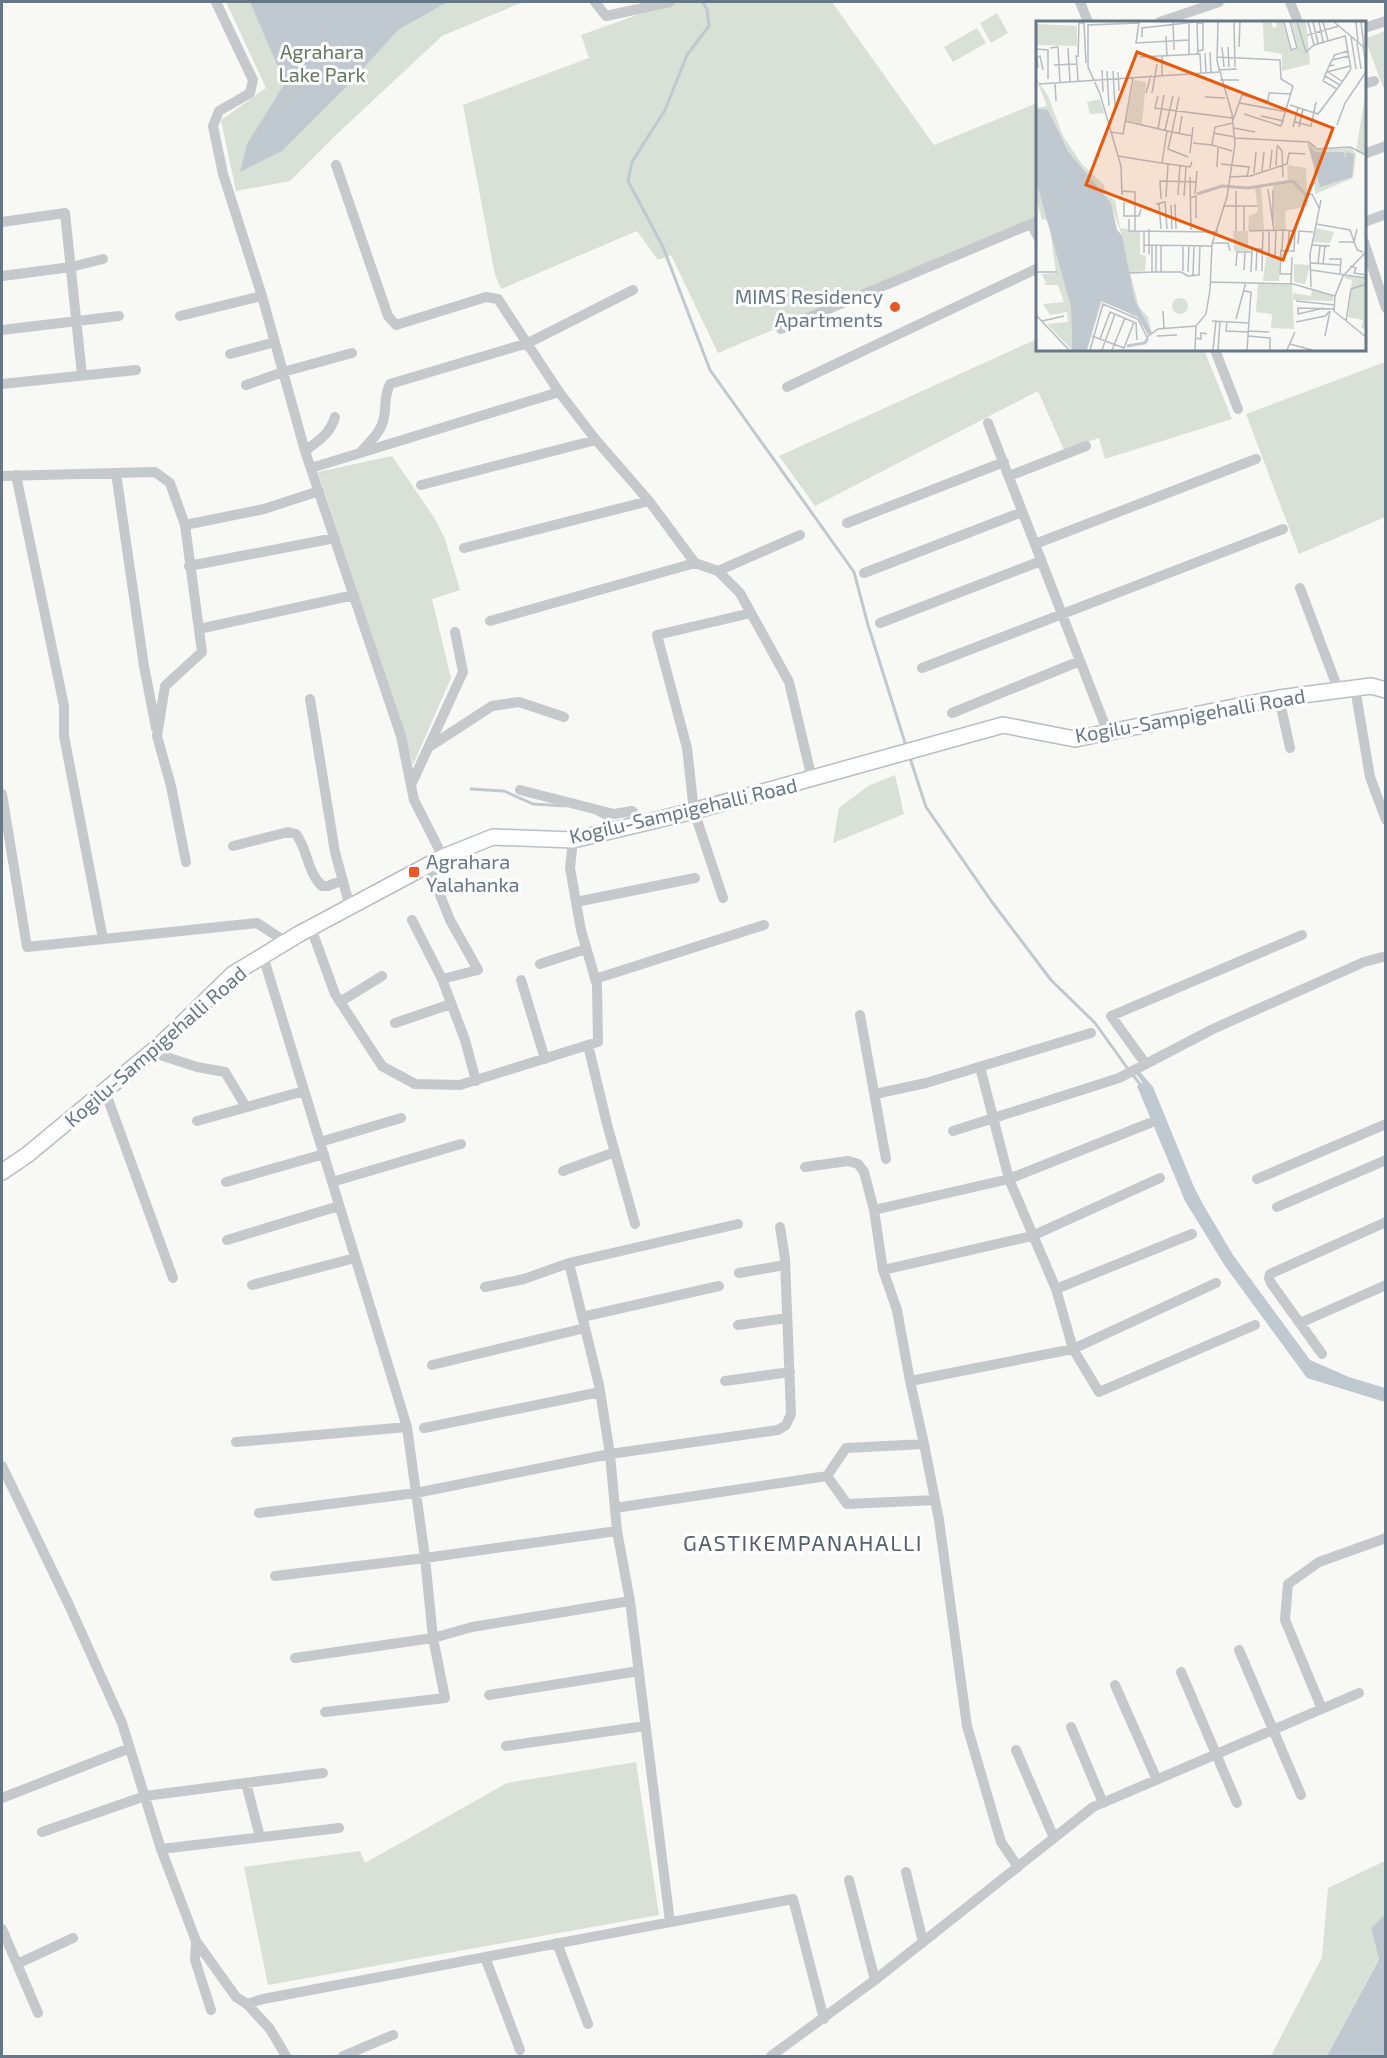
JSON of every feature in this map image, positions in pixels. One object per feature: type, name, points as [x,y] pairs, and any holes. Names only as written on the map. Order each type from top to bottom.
[{"type":"street","points":[[216,2],[253,80],[250,93],[219,111],[213,126],[223,174],[262,296],[305,451],[401,736],[414,800],[443,857]]},
{"type":"street","points":[[595,2],[606,15],[670,2]]},
{"type":"street","points":[[1080,2],[1088,21]]},
{"type":"street","points":[[1163,21],[1219,2]]},
{"type":"street","points":[[1290,2],[1298,21]]},
{"type":"street","points":[[1366,28],[1386,21]]},
{"type":"street","points":[[1366,153],[1386,146]]},
{"type":"street","points":[[336,165],[388,316],[396,325],[486,297],[498,299],[560,392],[596,440],[649,501],[695,563],[718,571],[740,593],[789,682],[812,779]]},
{"type":"street","points":[[2,222],[65,213],[82,375]]},
{"type":"street","points":[[1366,222],[1386,214]]},
{"type":"street","points":[[781,329],[1034,223]]},
{"type":"street","points":[[1366,246],[1386,308]]},
{"type":"street","points":[[2,276],[71,267],[102,259]]},
{"type":"street","points":[[787,387],[1036,269]]},
{"type":"street","points":[[1374,276],[1386,272]]},
{"type":"street","points":[[360,453],[380,430],[384,417],[384,395],[390,384],[528,343],[633,290]]},
{"type":"street","points":[[180,316],[262,296]]},
{"type":"street","points":[[2,330],[119,316]]},
{"type":"street","points":[[230,354],[275,342]]},
{"type":"street","points":[[1215,351],[1238,409]]},
{"type":"street","points":[[246,385],[352,352]]},
{"type":"street","points":[[2,384],[136,370]]},
{"type":"street","points":[[311,468],[560,392]]},
{"type":"street","points":[[305,451],[327,435],[335,417]]},
{"type":"street","points":[[988,423],[1108,733]]},
{"type":"street","points":[[421,485],[596,440]]},
{"type":"street","points":[[1009,476],[1086,446]]},
{"type":"street","points":[[1035,544],[1256,459]]},
{"type":"street","points":[[847,523],[1004,462]]},
{"type":"street","points":[[2,476],[155,472],[170,483],[185,525],[202,652],[165,686],[157,736]]},
{"type":"street","points":[[116,473],[144,666],[157,736],[171,786],[186,862]]},
{"type":"street","points":[[16,475],[64,706],[64,736],[103,939]]},
{"type":"street","points":[[185,525],[264,509],[319,491]]},
{"type":"street","points":[[464,548],[649,501]]},
{"type":"street","points":[[864,573],[1022,512]]},
{"type":"street","points":[[922,668],[1282,529]]},
{"type":"street","points":[[718,571],[800,535]]},
{"type":"street","points":[[189,566],[335,538]]},
{"type":"street","points":[[880,623],[1041,561]]},
{"type":"street","points":[[490,621],[695,563]]},
{"type":"street","points":[[1300,588],[1338,689]]},
{"type":"street","points":[[199,629],[354,595]]},
{"type":"street","points":[[723,898],[694,811],[687,748],[657,635],[751,613]]},
{"type":"street","points":[[411,785],[463,672],[455,632]]},
{"type":"street","points":[[952,713],[1080,661]]},
{"type":"street","name":"Kogilu-Sampigehalli Road","points":[[3,1168],[27,1155],[151,1052],[233,974],[311,928],[443,857],[493,837],[573,840],[694,811],[1003,725],[1075,739],[1279,698],[1371,686],[1386,690]]},
{"type":"street","points":[[1355,688],[1370,777],[1386,820]]},
{"type":"street","points":[[1279,698],[1290,748]]},
{"type":"street","points":[[310,699],[334,852],[351,907]]},
{"type":"street","points":[[429,747],[492,706],[515,702],[564,717]]},
{"type":"street","points":[[520,790],[614,814],[632,811],[642,823]]},
{"type":"street","points":[[2,794],[27,946],[257,923],[286,942]]},
{"type":"street","points":[[233,846],[288,832],[296,834],[301,841],[315,880],[322,886],[328,886],[343,880]]},
{"type":"street","points":[[311,928],[334,994],[382,1066],[415,1084],[460,1085],[598,1042],[595,979],[586,949],[570,868],[573,840]]},
{"type":"street","points":[[428,865],[450,920],[478,970],[442,979]]},
{"type":"street","points":[[576,902],[695,878]]},
{"type":"street","points":[[412,920],[442,979],[476,1081]]},
{"type":"street","points":[[595,979],[764,925]]},
{"type":"street","points":[[1145,1063],[1111,1016],[1302,935]]},
{"type":"street","points":[[540,964],[586,949]]},
{"type":"street","points":[[263,956],[407,1427],[425,1558],[433,1638],[445,1698],[325,1712]]},
{"type":"street","points":[[953,1131],[1119,1078],[1224,1024],[1364,962],[1386,956]]},
{"type":"street","points":[[340,1002],[382,976]]},
{"type":"street","points":[[521,980],[545,1059]]},
{"type":"street","points":[[395,1023],[451,1004]]},
{"type":"street","points":[[860,1015],[886,1159]]},
{"type":"street","points":[[875,1094],[926,1083],[1091,1033]]},
{"type":"street","points":[[588,1045],[635,1224]]},
{"type":"street","points":[[151,1052],[197,1067],[225,1072],[246,1107]]},
{"type":"street","points":[[980,1067],[1009,1179],[1056,1289],[1073,1349],[1100,1392],[1255,1325]]},
{"type":"street","points":[[105,1090],[173,1278]]},
{"type":"street","points":[[197,1121],[304,1091]]},
{"type":"street","points":[[320,1142],[401,1118]]},
{"type":"street","points":[[874,1210],[1009,1179],[1150,1122]]},
{"type":"street","points":[[1257,1179],[1386,1124]]},
{"type":"street","points":[[332,1182],[461,1144]]},
{"type":"street","points":[[563,1171],[615,1152]]},
{"type":"street","points":[[226,1182],[324,1154]]},
{"type":"street","points":[[1277,1207],[1386,1160]]},
{"type":"street","points":[[805,1167],[848,1161],[858,1164],[864,1172],[874,1210],[883,1270],[897,1310],[935,1500],[967,1726],[1001,1842],[1018,1867]]},
{"type":"street","points":[[883,1270],[1032,1236],[1160,1178]]},
{"type":"street","points":[[227,1240],[339,1206]]},
{"type":"street","points":[[1322,1354],[1271,1283],[1270,1274],[1386,1222]]},
{"type":"street","points":[[485,1287],[524,1279],[569,1263],[738,1224]]},
{"type":"street","points":[[259,1513],[416,1492],[610,1454],[778,1430],[786,1425],[791,1414],[785,1264],[780,1227]]},
{"type":"street","points":[[1056,1289],[1192,1233]]},
{"type":"street","points":[[252,1285],[355,1258]]},
{"type":"street","points":[[569,1263],[600,1392],[610,1454],[617,1531],[630,1600],[670,1922]]},
{"type":"street","points":[[739,1273],[785,1264]]},
{"type":"street","points":[[910,1381],[1073,1349],[1216,1283]]},
{"type":"street","points":[[1300,1323],[1386,1285]]},
{"type":"street","points":[[432,1365],[718,1286]]},
{"type":"street","points":[[738,1325],[788,1318]]},
{"type":"street","points":[[725,1381],[790,1372]]},
{"type":"street","points":[[424,1428],[600,1392]]},
{"type":"street","points":[[236,1442],[407,1427]]},
{"type":"street","points":[[615,1508],[827,1476],[846,1448],[924,1444]]},
{"type":"street","points":[[2,1466],[69,1603],[122,1723],[161,1849],[196,1941],[227,1986],[270,2029],[286,2056]]},
{"type":"street","points":[[827,1476],[847,1504],[935,1500]]},
{"type":"street","points":[[275,1576],[617,1531]]},
{"type":"street","points":[[1322,1709],[1285,1620],[1288,1584],[1319,1562],[1386,1538]]},
{"type":"street","points":[[295,1658],[433,1638],[472,1627],[630,1600]]},
{"type":"street","points":[[1239,1650],[1301,1795]]},
{"type":"street","points":[[489,1695],[639,1671]]},
{"type":"street","points":[[1181,1672],[1238,1803]]},
{"type":"street","points":[[1115,1685],[1157,1780]]},
{"type":"street","points":[[771,2056],[875,1980],[1093,1807],[1359,1693]]},
{"type":"street","points":[[506,1746],[645,1726]]},
{"type":"street","points":[[1071,1727],[1103,1803]]},
{"type":"street","points":[[2,1798],[130,1748]]},
{"type":"street","points":[[1016,1750],[1054,1838]]},
{"type":"street","points":[[42,1832],[145,1796],[323,1773]]},
{"type":"street","points":[[246,1783],[260,1837]]},
{"type":"street","points":[[161,1849],[339,1828]]},
{"type":"street","points":[[906,1872],[923,1942]]},
{"type":"street","points":[[849,1880],[875,1980]]},
{"type":"street","points":[[247,2004],[263,1999],[794,1899],[824,2019]]},
{"type":"street","points":[[2,1929],[38,2013]]},
{"type":"street","points":[[17,1964],[73,1938]]},
{"type":"street","points":[[196,1941],[195,1960],[211,2010]]},
{"type":"street","points":[[557,1943],[588,2024]]},
{"type":"street","points":[[485,1957],[520,2050]]},
{"type":"street","points":[[343,2056],[393,2035]]},
{"type":"green space","name":"Agrahara Lake Park","points":[[226,2],[523,2],[442,36],[290,181],[236,191],[221,120],[266,88]]},
{"type":"green space","points":[[673,2],[832,2],[934,145],[1036,103],[1036,218],[718,353],[671,255],[658,260],[637,231],[501,289],[495,275],[463,105],[589,58],[581,35]]},
{"type":"green space","points":[[997,13],[1008,33],[991,43],[980,23]]},
{"type":"green space","points":[[977,28],[986,43],[953,62],[944,47]]},
{"type":"green space","points":[[1386,31],[1385,92],[1366,42],[1366,39]]},
{"type":"green space","points":[[1036,339],[1036,351],[1204,351],[1232,419],[1105,459],[1099,438],[1064,450],[1038,391],[815,506],[779,456]]},
{"type":"green space","points":[[1385,362],[1385,517],[1299,554],[1246,414]]},
{"type":"green space","points":[[392,456],[435,519],[445,539],[460,590],[432,599],[451,678],[413,765],[318,472]]},
{"type":"green space","points":[[895,775],[904,814],[833,843],[839,808],[868,786]]},
{"type":"green space","points":[[636,1762],[659,1915],[268,1985],[244,1867],[360,1851],[365,1863],[507,1783]]},
{"type":"green space","points":[[1385,1861],[1385,1914],[1371,1928],[1379,1958],[1327,2056],[1271,2056],[1322,1957],[1328,1888]]},
{"type":"shaded area","points":[[250,2],[447,2],[398,30],[348,85],[282,151],[240,172],[247,144],[285,83]]},
{"type":"shaded area","points":[[1140,1072],[1153,1087],[1204,1206],[1233,1255],[1310,1360],[1349,1377],[1385,1388],[1385,1402],[1307,1378],[1225,1266],[1185,1201],[1137,1086],[1143,1083],[1136,1074]]},
{"type":"shaded area","points":[[1385,1914],[1385,2056],[1327,2056],[1379,1959],[1371,1928]]},
{"type":"waterway","points":[[702,2],[707,9],[709,26],[687,55],[665,110],[632,162],[628,181],[663,247],[710,370],[854,572],[906,746]]},
{"type":"waterway","points":[[909,755],[926,807],[992,902],[1051,980],[1095,1023],[1128,1069]]},
{"type":"waterway","points":[[471,789],[504,791],[533,804],[565,806]]},
{"type":"waterway","points":[[697,802],[734,792]]},
{"type":"waterway","points":[[662,811],[691,804]]},
{"type":"waterway","points":[[597,814],[615,823]]},
{"type":"waterway","points":[[1132,1074],[1143,1088]]},
{"type":"place","name":"MIMS Residency Apartments","points":[[895,307]]},
{"type":"place","name":"Agrahara Yalahanka","points":[[414,872]]},
{"type":"district","name":"GASTIKEMPANAHALLI","points":[[803,1542]]}]
